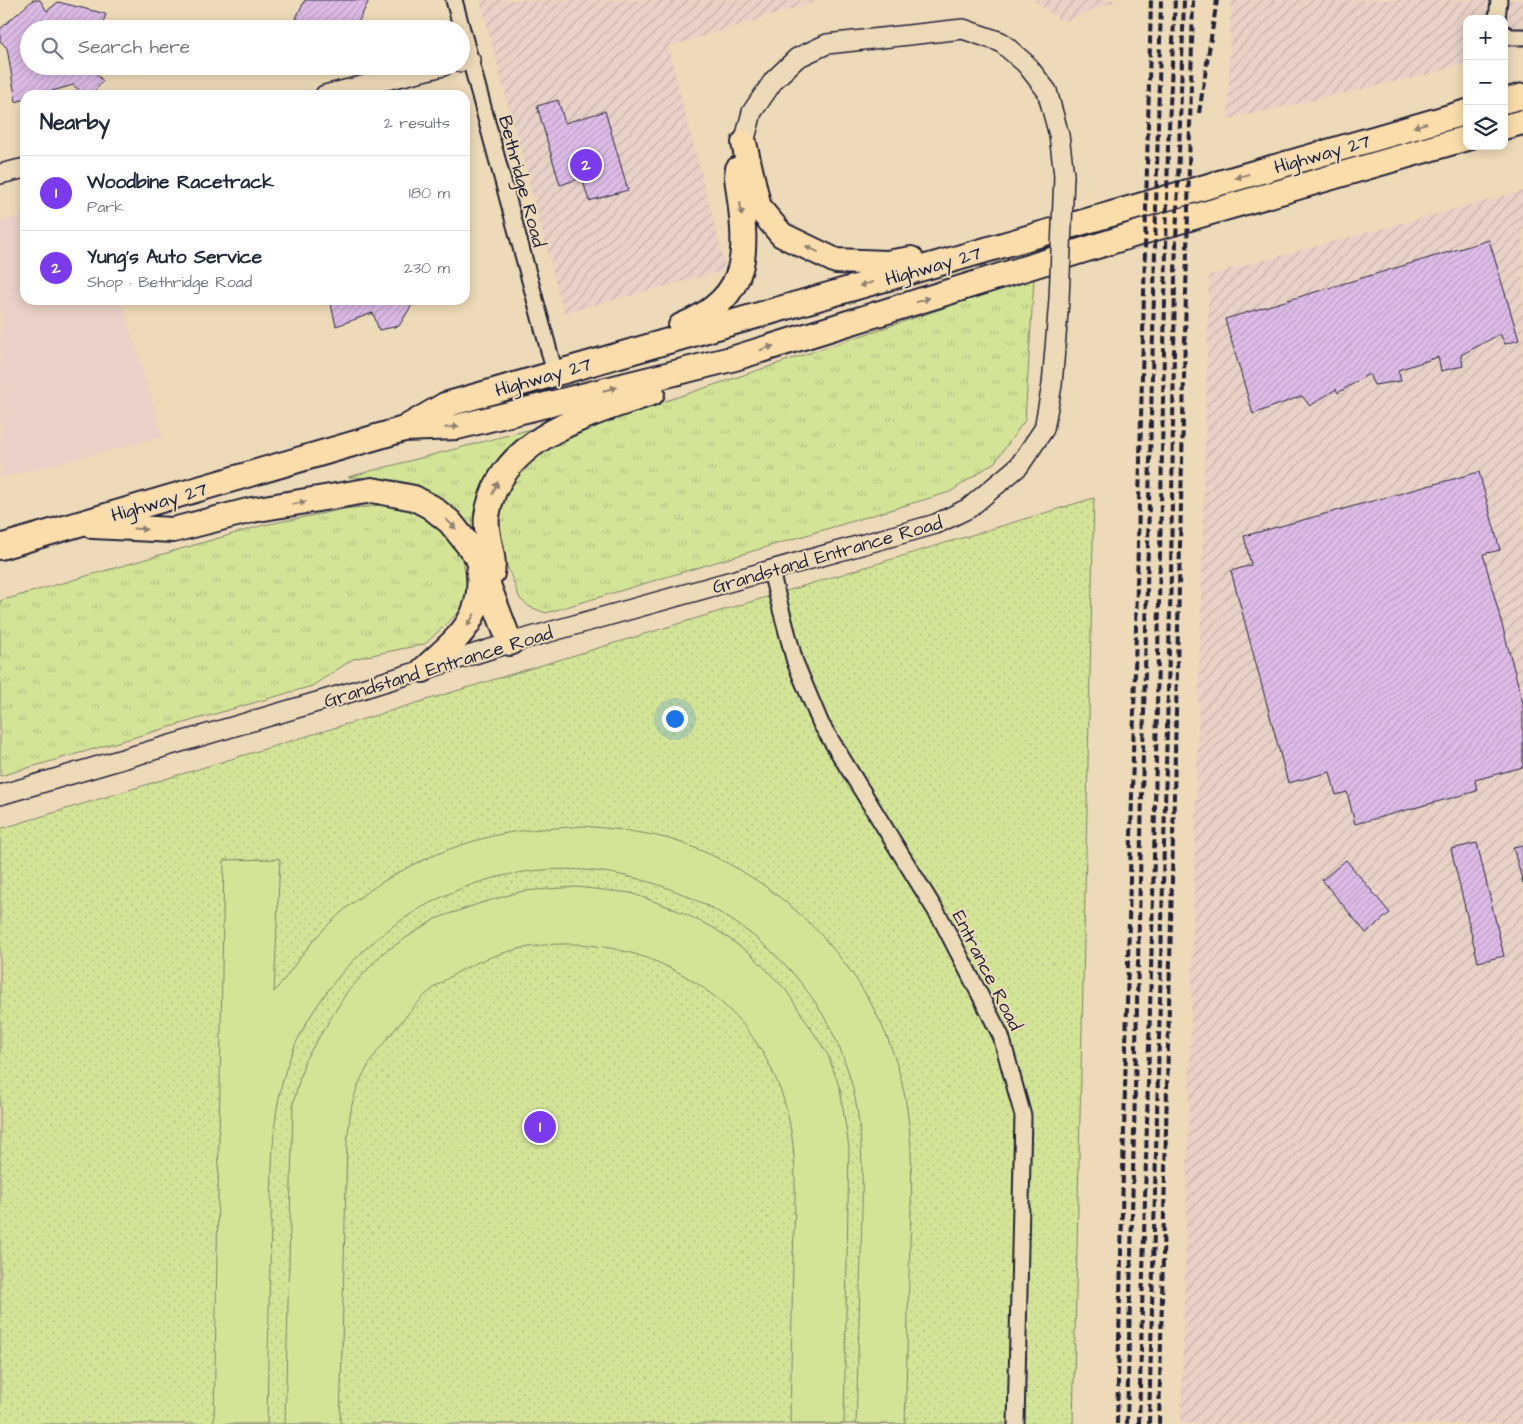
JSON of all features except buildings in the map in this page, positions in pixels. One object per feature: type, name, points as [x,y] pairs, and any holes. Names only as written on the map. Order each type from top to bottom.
[{"type":"main road","points":[[1508,100],[1523,96]]},
{"type":"main road","name":"Highway 27","points":[[404,429],[445,405],[1463,113]]},
{"type":"main road","points":[[1508,126],[1523,122]]},
{"type":"main road","name":"Highway 27","points":[[0,547],[404,429],[457,427],[734,358],[1152,230],[1463,139]]},
{"type":"main road","points":[[744,143],[759,208],[782,235],[836,261],[886,263],[1014,242]]},
{"type":"main road","points":[[597,360],[702,317],[726,298],[743,262],[744,234],[737,177],[744,143]]},
{"type":"main road","points":[[489,587],[493,567],[487,543],[486,519],[490,501],[498,481],[510,463],[535,441],[596,412],[676,385],[734,358]]},
{"type":"main road","points":[[74,525],[173,530],[252,510],[372,490],[414,498],[432,507],[450,522],[477,556],[510,643]]},
{"type":"main road","points":[[423,670],[468,627],[475,612],[480,583],[477,556]]},
{"type":"street","name":"Bethridge Road","points":[[454,0],[458,20]]},
{"type":"street","points":[[1497,15],[1499,0]]},
{"type":"street","name":"Grandstand Entrance Road","points":[[0,794],[510,643],[771,572],[936,524],[969,508],[1019,466],[1044,429],[1052,385],[1059,300],[1064,175],[1059,135],[1047,91],[1026,64],[1001,42],[963,29],[827,44],[797,58],[774,80],[752,112],[744,143]]},
{"type":"street","points":[[1508,36],[1523,37]]},
{"type":"street","points":[[345,90],[406,75]]},
{"type":"street","name":"Bethridge Road","points":[[469,75],[555,373]]},
{"type":"street","points":[[0,174],[20,169]]},
{"type":"street","name":"Entrance Road","points":[[771,572],[795,662],[821,724],[942,921],[1001,1036],[1023,1116],[1016,1424]]},
{"type":"shaded area","points":[[480,0],[821,0],[668,47],[726,270],[564,313]]},
{"type":"shaded area","points":[[1033,0],[1118,0],[1063,22]]},
{"type":"shaded area","points":[[1231,0],[1523,0],[1523,44],[1508,49],[1508,15],[1463,15],[1463,63],[1434,73],[1228,119]]},
{"type":"shaded area","points":[[1523,191],[1523,1424],[1181,1424],[1209,275]]},
{"type":"shaded area","points":[[20,216],[20,305],[123,305],[163,437],[0,478],[0,222]]},
{"type":"green space","points":[[1034,278],[1025,420],[995,462],[950,492],[546,613],[530,607],[520,599],[503,555],[497,503],[526,456],[582,429]]},
{"type":"green space","points":[[543,426],[510,449],[494,466],[481,494],[477,524],[478,534],[442,501],[417,486],[392,480],[348,477]]},
{"type":"green space","points":[[1094,498],[1073,1424],[0,1424],[0,829]]},
{"type":"green space","points":[[380,505],[413,511],[445,533],[463,557],[467,589],[461,610],[425,644],[353,659],[312,686],[0,776],[0,601],[264,525],[345,509]]},
{"type":"green space","points":[[583,826],[643,833],[679,842],[721,860],[761,884],[798,912],[830,945],[858,982],[881,1022],[897,1065],[907,1110],[911,1143],[905,1424],[856,1424],[862,1204],[859,1125],[849,1074],[840,1049],[816,1003],[783,963],[744,929],[700,902],[652,883],[601,872],[549,870],[498,877],[475,884],[432,902],[412,914],[392,927],[356,958],[340,975],[308,1019],[286,1069],[274,1128],[267,1424],[214,1424],[224,860],[280,859],[274,992],[311,944],[340,913],[376,886],[396,874],[438,854],[493,836],[532,830]]},
{"type":"green space","points":[[576,887],[631,893],[672,908],[714,928],[752,955],[786,990],[828,1055],[840,1089],[849,1148],[844,1424],[790,1424],[795,1167],[789,1123],[776,1079],[750,1034],[716,997],[674,970],[628,952],[578,944],[529,947],[480,961],[435,987],[424,996],[389,1036],[369,1064],[355,1094],[350,1114],[347,1142],[340,1424],[285,1424],[293,1104],[305,1060],[347,992],[383,953],[435,919],[523,891]]},
{"type":"railway","points":[[1117,1424],[1151,0]]},
{"type":"railway","points":[[1127,1424],[1161,0]]},
{"type":"railway","points":[[1139,1424],[1154,858],[1168,148],[1175,0]]},
{"type":"railway","points":[[1149,1424],[1171,574],[1175,274],[1184,0]]},
{"type":"railway","points":[[1159,1424],[1193,0]]},
{"type":"railway","points":[[1199,113],[1217,0]]},
{"type":"place","name":"Yung’s Auto Service","points":[[586,165]]},
{"type":"place","name":"Woodbine Racetrack","points":[[540,1127]]}]
